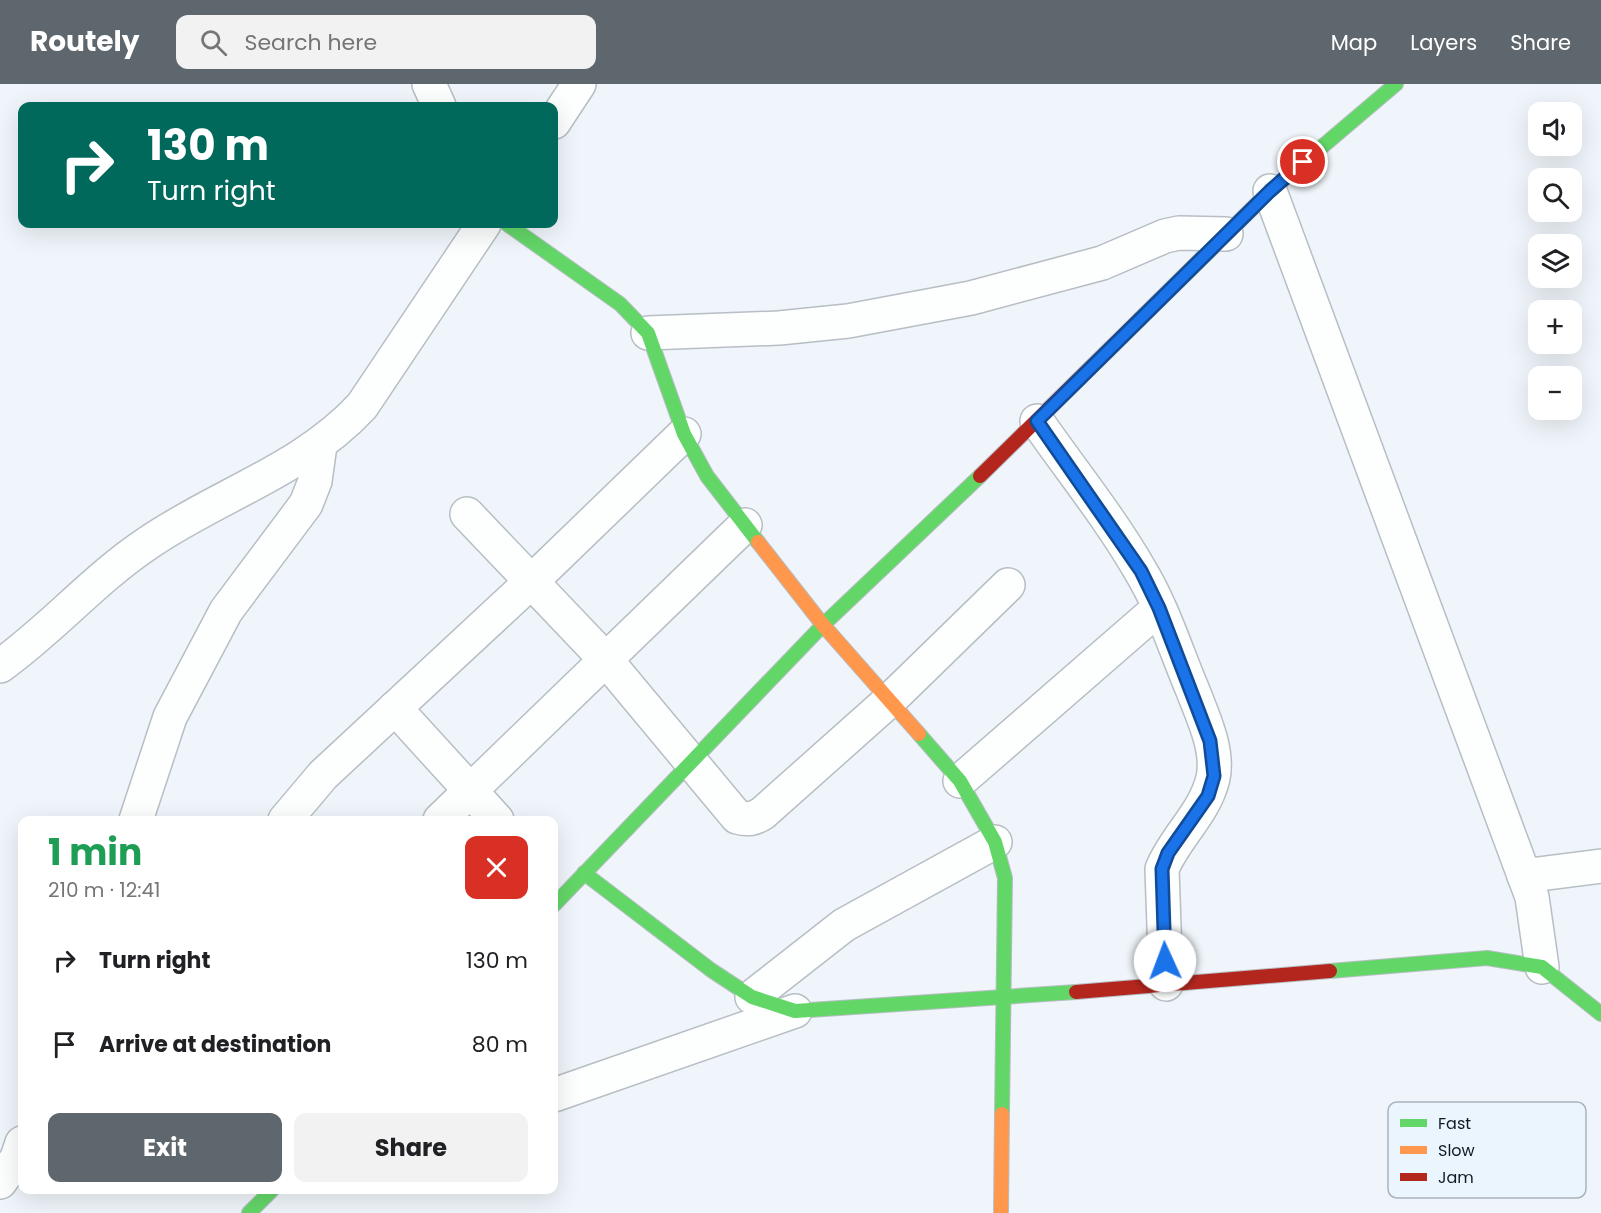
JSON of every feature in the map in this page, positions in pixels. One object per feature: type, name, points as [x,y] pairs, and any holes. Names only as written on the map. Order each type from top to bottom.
[{"type":"street","points":[[429,84],[437,102]]},
{"type":"street","points":[[558,116],[579,84]]},
{"type":"street","points":[[795,1011],[752,997],[711,970],[564,889],[823,625],[1037,421],[1270,191],[1396,84]]},
{"type":"street","points":[[1270,191],[1532,897],[1538,924],[1542,967]]},
{"type":"street","points":[[0,666],[113,567],[149,542],[320,445],[339,431],[362,406],[498,228]]},
{"type":"street","points":[[508,228],[539,247],[620,304],[648,333],[657,352],[684,434],[707,476],[823,625],[891,699],[960,781],[995,842],[1005,878],[1001,1212]]},
{"type":"street","points":[[648,333],[779,328],[848,321],[981,296],[1102,263],[1165,236],[1179,233],[1226,234]]},
{"type":"street","points":[[1037,421],[1141,571],[1159,608],[1206,726],[1214,756],[1214,776],[1208,796],[1168,853],[1162,869],[1166,984]]},
{"type":"street","points":[[288,816],[323,775],[533,580],[684,434]]},
{"type":"street","points":[[137,816],[170,717],[226,611],[306,504],[315,481],[320,445]]},
{"type":"street","points":[[467,514],[533,580],[608,661],[690,763],[737,817],[746,820],[755,818],[891,699],[1008,585]]},
{"type":"street","points":[[444,816],[608,661],[745,525]]},
{"type":"street","points":[[960,781],[1159,608]]},
{"type":"street","points":[[395,708],[492,816]]},
{"type":"street","points":[[752,997],[844,925],[995,842]]},
{"type":"street","points":[[1524,876],[1601,866]]},
{"type":"street","points":[[558,1094],[795,1011],[1004,998],[1487,958],[1542,967],[1601,1014]]},
{"type":"street","points":[[0,1182],[18,1155]]},
{"type":"street","points":[[249,1213],[268,1194]]},
{"type":"traffic: fast","points":[[1140,319],[1270,191],[1396,84]]},
{"type":"traffic: fast","points":[[513,228],[620,304],[648,333],[684,434],[707,476],[758,542]]},
{"type":"traffic: fast","points":[[558,901],[823,625],[980,476]]},
{"type":"traffic: fast","points":[[919,734],[960,781],[995,842],[1005,878],[1002,1114]]},
{"type":"traffic: fast","points":[[584,873],[711,970],[752,997],[795,1011],[1076,992]]},
{"type":"traffic: fast","points":[[1330,971],[1487,958],[1542,967],[1601,1014]]},
{"type":"traffic: fast","points":[[249,1213],[268,1194]]},
{"type":"traffic: slow","points":[[758,542],[823,625],[919,734]]},
{"type":"traffic: slow","points":[[1001,1212],[1002,1114]]},
{"type":"traffic: jam","points":[[980,476],[1140,319]]},
{"type":"traffic: jam","points":[[1076,992],[1330,971]]},
{"type":"route","points":[[1165,961],[1162,869],[1168,853],[1208,796],[1214,776],[1214,756],[1206,726],[1159,608],[1141,571],[1037,421],[1270,191],[1303,162]]}]
